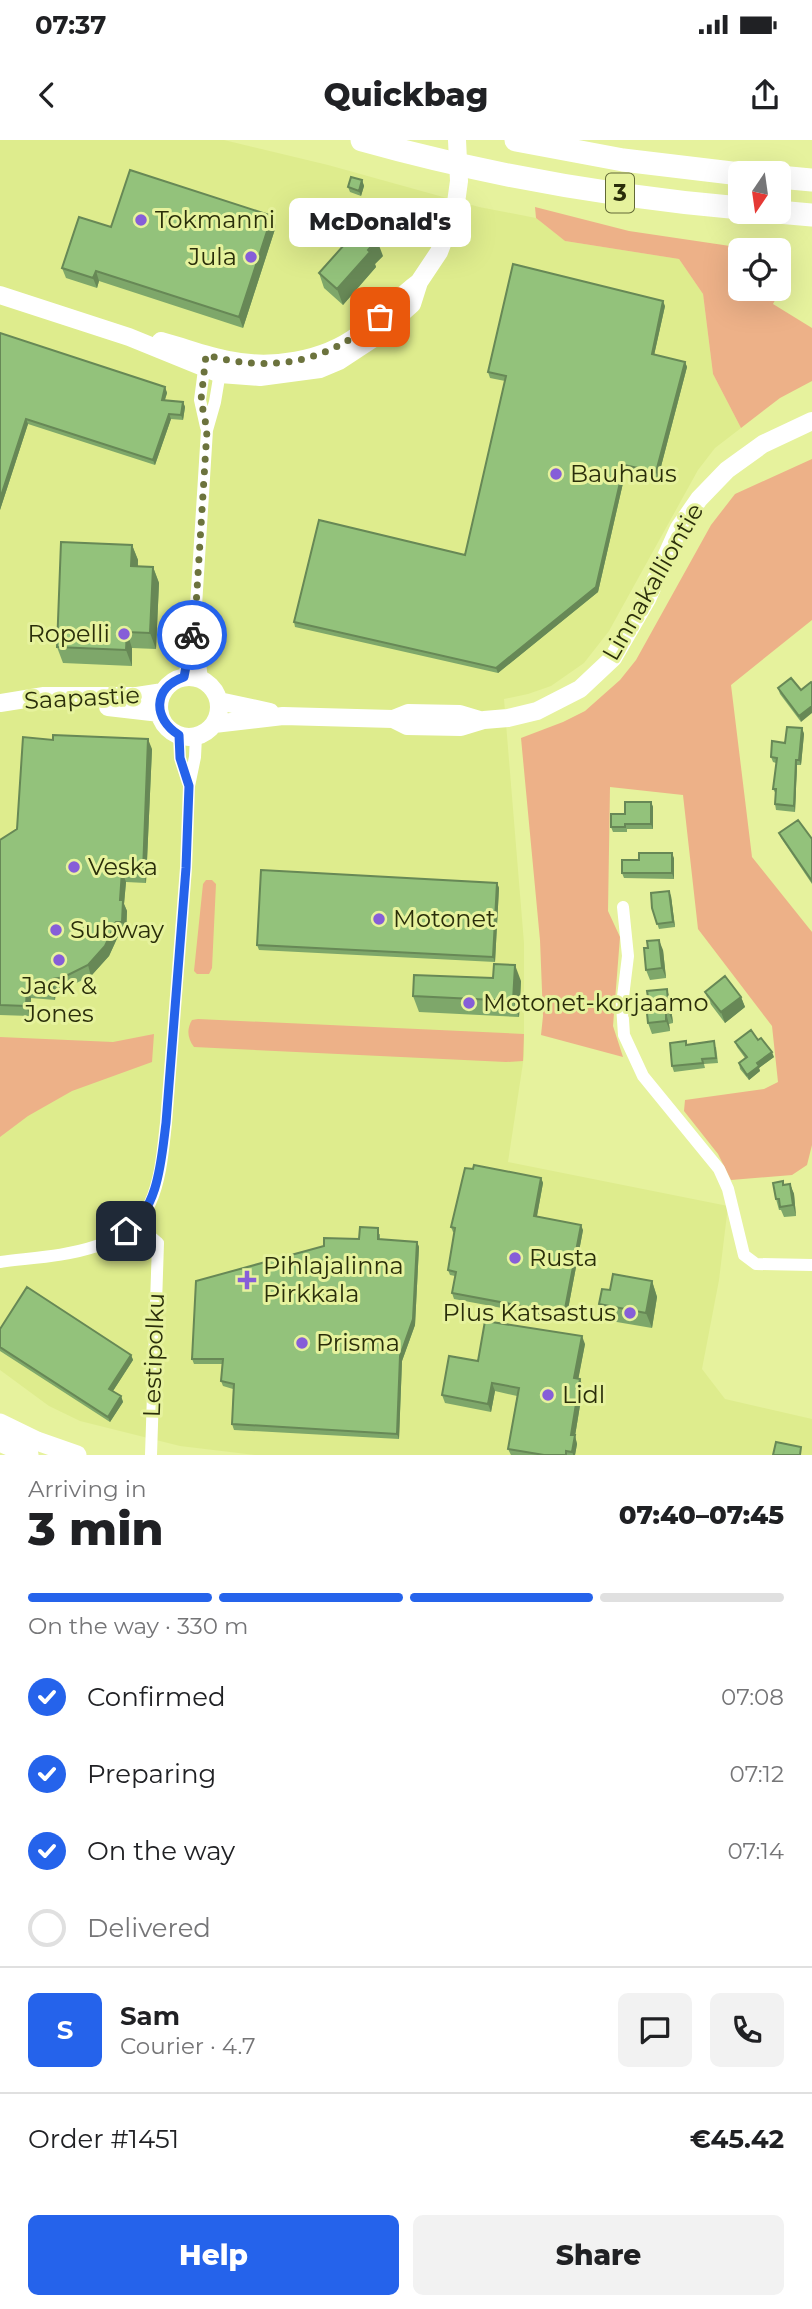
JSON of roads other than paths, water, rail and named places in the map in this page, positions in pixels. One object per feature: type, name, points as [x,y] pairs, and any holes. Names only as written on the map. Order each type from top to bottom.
[{"type":"highway","name":"3","points":[[362,140],[500,172],[612,192],[728,206]]},
{"type":"highway","name":"3","points":[[516,140],[623,160],[728,173]]},
{"type":"highway","points":[[791,178],[812,180]]},
{"type":"highway","points":[[791,213],[812,215]]},
{"type":"main road","points":[[0,295],[129,337],[158,340],[213,364],[274,376],[320,369],[339,362],[374,338],[412,303],[419,282],[439,253],[456,210],[459,181],[457,140]]},
{"type":"main road","name":"Linnakalliontie","points":[[283,716],[393,719],[408,713],[460,715],[484,720],[537,712],[569,697],[592,680],[613,658],[627,636],[679,528],[699,499],[727,470],[763,444],[812,421]]},
{"type":"main road","points":[[184,677],[202,680],[216,693],[219,701],[214,724],[205,733],[187,736],[169,729],[160,713],[159,703],[163,692],[176,680],[184,677]]},
{"type":"main road","name":"Saapastie","points":[[0,703],[44,696],[125,697],[163,692]]},
{"type":"main road","points":[[219,701],[283,716]]},
{"type":"main road","name":"Saapastie","points":[[0,715],[63,706],[138,709],[160,713]]},
{"type":"main road","points":[[214,724],[283,716]]},
{"type":"main road","points":[[0,1423],[37,1441],[77,1455]]},
{"type":"main road","points":[[0,1442],[29,1455]]},
{"type":"street","points":[[184,677],[195,622],[207,430],[215,402],[213,364]]},
{"type":"street","points":[[195,622],[202,680]]},
{"type":"street","points":[[0,1262],[82,1251],[107,1241],[135,1224],[151,1200],[160,1165],[166,1123],[186,868],[189,786],[180,758],[187,736]]},
{"type":"street","points":[[623,907],[628,956],[622,1024],[624,1035],[643,1076],[719,1169],[728,1189],[744,1255],[756,1264],[812,1265]]},
{"type":"street","name":"Lestipolku","points":[[135,1224],[158,1243],[151,1455]]},
{"type":"place","name":"Tokmanni","points":[[141,220]]},
{"type":"place","name":"Jula","points":[[251,257]]},
{"type":"place","name":"McDonald's","points":[[380,317]]},
{"type":"place","name":"Bauhaus","points":[[556,474]]},
{"type":"place","name":"Ropelli","points":[[124,634]]},
{"type":"place","name":"Veska","points":[[74,867]]},
{"type":"place","name":"Motonet","points":[[379,919]]},
{"type":"place","name":"Subway","points":[[56,930]]},
{"type":"place","name":"Jack & Jones","points":[[59,960]]},
{"type":"place","name":"Motonet-korjaamo","points":[[469,1003]]},
{"type":"place","name":"Rusta","points":[[515,1258]]},
{"type":"place","name":"Pihlajalinna Pirkkala","points":[[247,1280]]},
{"type":"place","name":"Plus Katsastus","points":[[630,1313]]},
{"type":"place","name":"Prisma","points":[[302,1343]]},
{"type":"place","name":"Lidl","points":[[548,1395]]}]
